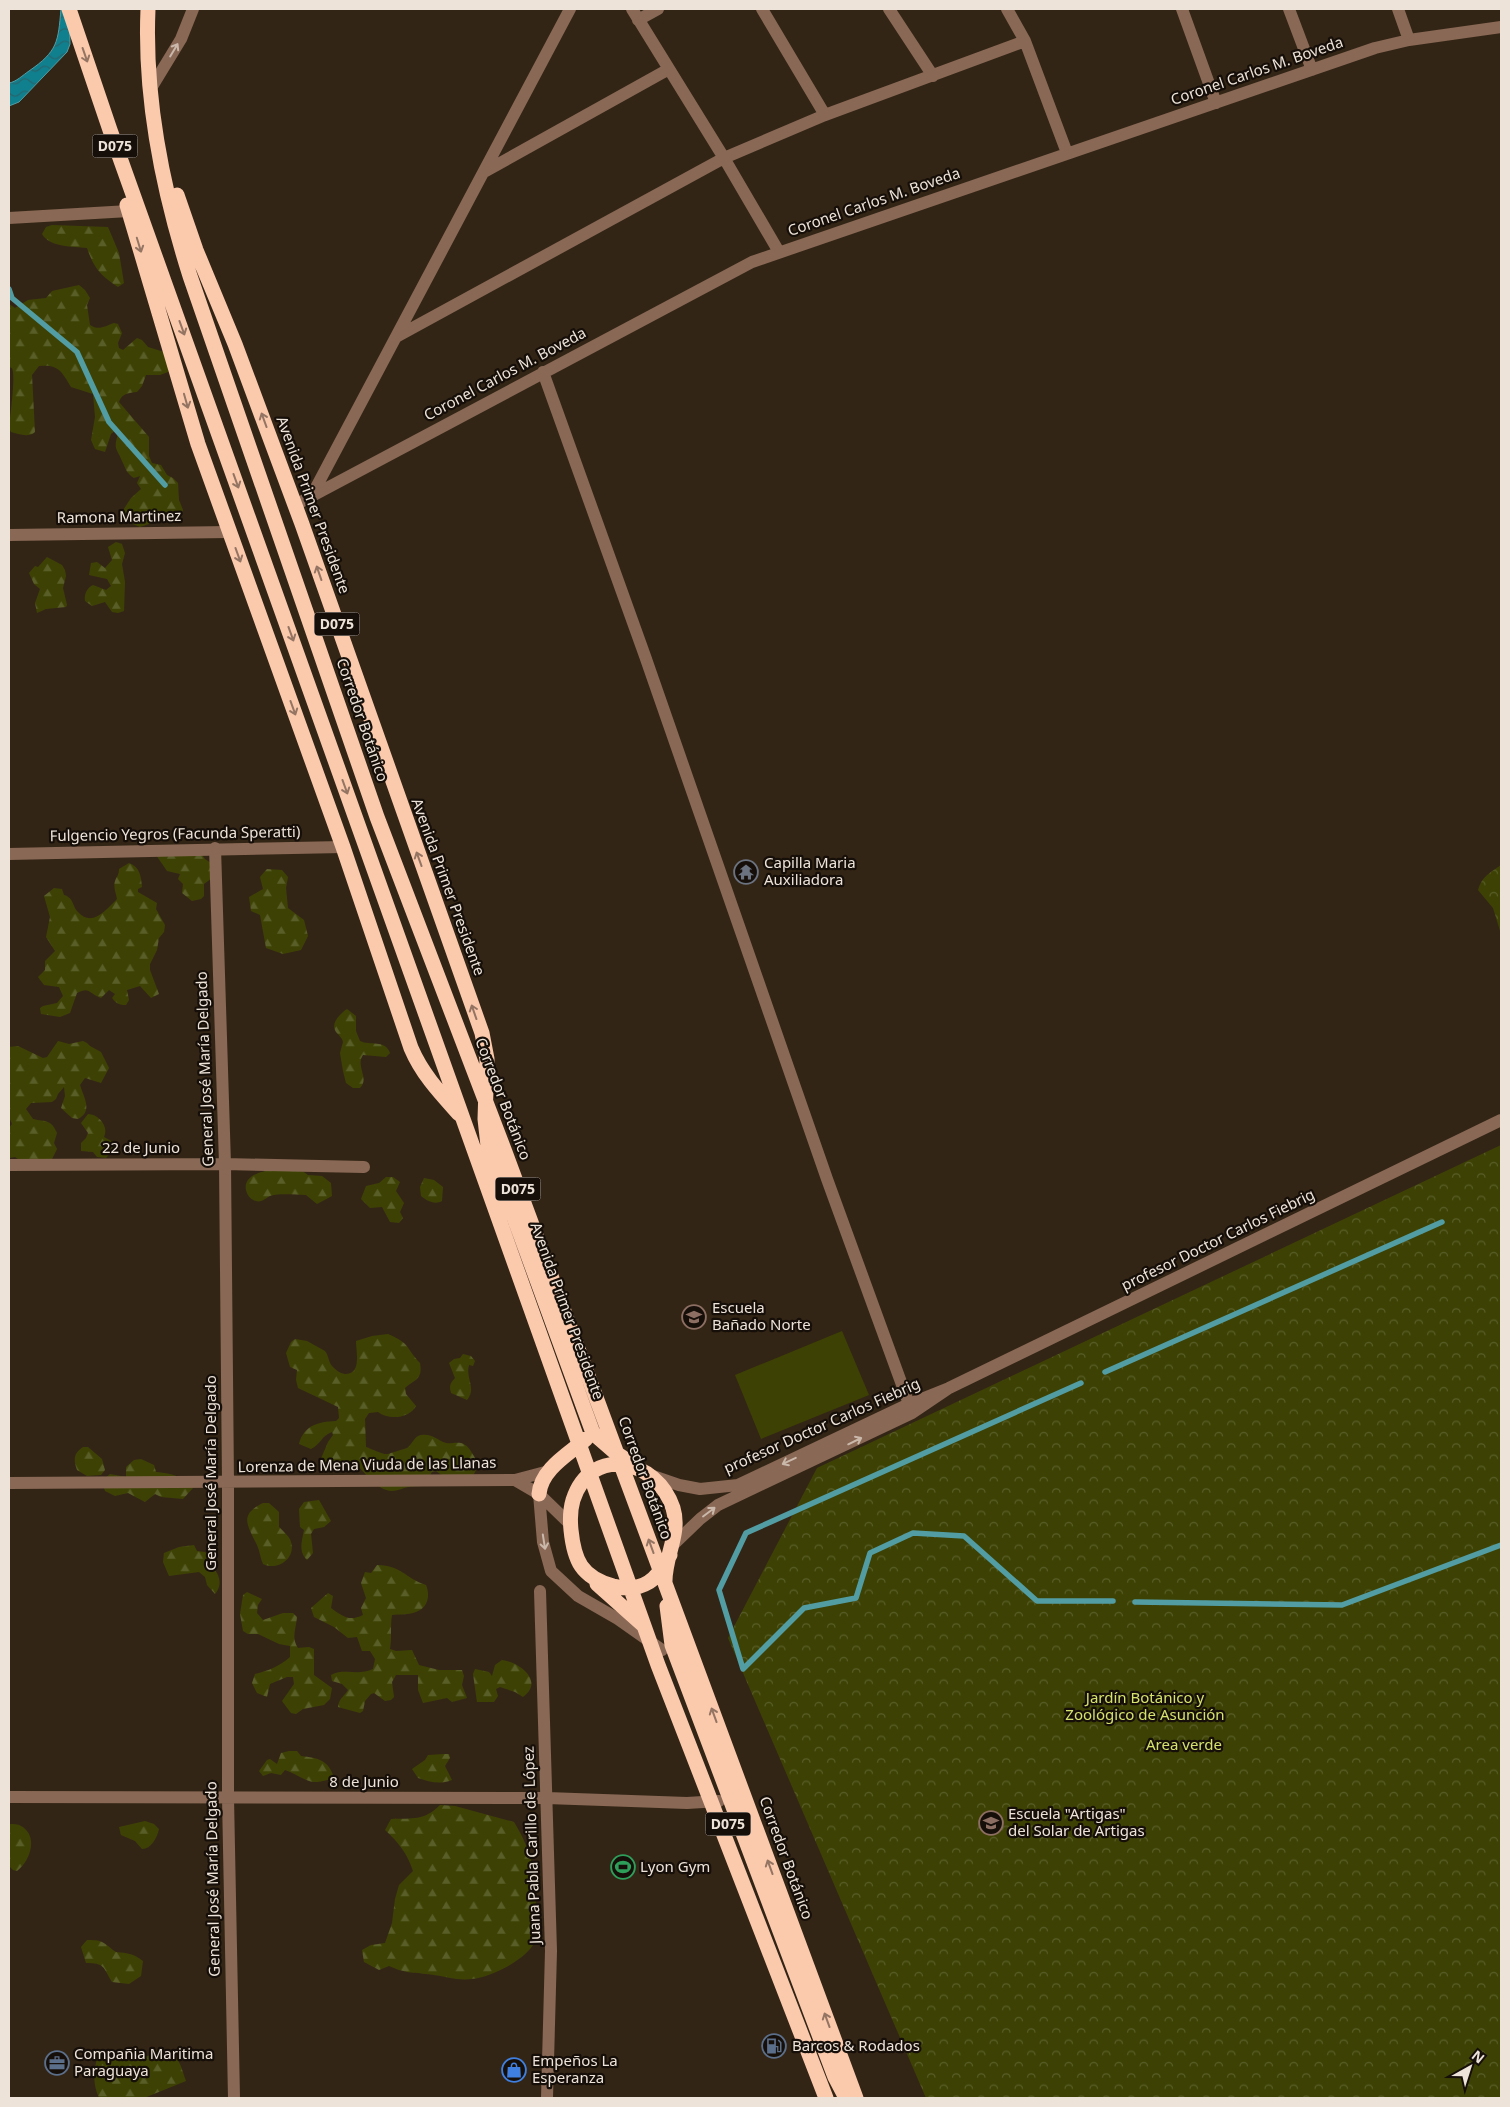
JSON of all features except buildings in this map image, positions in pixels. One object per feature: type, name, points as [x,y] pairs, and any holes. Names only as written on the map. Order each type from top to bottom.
[{"type":"highway","name":"D075","points":[[69,9],[110,130],[654,1656],[828,2098]]},
{"type":"highway","name":"D075","points":[[148,9],[147,32],[152,110]]},
{"type":"highway","name":"Avenida Primer Presidente","points":[[152,110],[180,207],[236,344],[295,505],[482,1033],[487,1059],[485,1119],[488,1146],[593,1433],[616,1453],[645,1472],[664,1490],[673,1509],[676,1525],[665,1579],[672,1645],[835,2077],[846,2098]]},
{"type":"highway","name":"Corredor Botánico","points":[[152,110],[166,190],[190,276],[377,817],[512,1171],[856,2098]]},
{"type":"highway","name":"Avenida Primer Presidente","points":[[110,130],[129,211],[198,444],[343,847],[410,1048],[418,1065],[430,1082],[488,1146]]},
{"type":"highway","name":"D075","points":[[593,1433],[583,1464],[579,1486],[571,1507],[571,1525],[576,1558],[587,1574],[649,1631],[662,1650],[827,2079],[828,2098]]},
{"type":"highway","points":[[539,1494],[540,1484],[549,1471],[593,1433]]},
{"type":"highway","name":"D075","points":[[579,1486],[593,1470],[605,1465],[628,1466],[645,1472]]},
{"type":"highway","name":"Avenida Primer Presidente","points":[[587,1574],[600,1582],[622,1588],[637,1587],[657,1575],[671,1550]]},
{"type":"street","points":[[150,90],[181,39],[194,9]]},
{"type":"street","points":[[312,495],[570,9]]},
{"type":"street","points":[[658,9],[635,14],[724,158],[778,252]]},
{"type":"street","points":[[762,9],[825,115]]},
{"type":"street","points":[[889,9],[933,76]]},
{"type":"street","points":[[1007,9],[1025,40],[1067,153]]},
{"type":"street","points":[[1182,9],[1216,102]]},
{"type":"street","points":[[1289,9],[1312,70]]},
{"type":"street","points":[[1398,9],[1408,40]]},
{"type":"street","name":"Coronel Carlos M. Boveda","points":[[295,505],[752,262],[1375,48],[1408,40],[1501,26]]},
{"type":"street","points":[[396,337],[724,158],[825,115],[1025,40]]},
{"type":"street","points":[[484,172],[669,69]]},
{"type":"street","points":[[9,218],[129,211]]},
{"type":"street","points":[[543,372],[642,648],[827,1179],[909,1404]]},
{"type":"street","name":"Ramona Martinez","points":[[9,536],[229,532]]},
{"type":"street","name":"Fulgencio Yegros (Facunda Speratti)","points":[[9,854],[215,848],[343,847]]},
{"type":"street","name":"General José María Delgado","points":[[215,848],[225,1164],[228,1798],[234,2098]]},
{"type":"street","name":"profesor Doctor Carlos Fiebrig","points":[[645,1472],[679,1485],[700,1489],[738,1485],[909,1404],[949,1388],[1501,1120]]},
{"type":"street","name":"22 de Junio","points":[[9,1165],[225,1164],[364,1167]]},
{"type":"street","name":"profesor Doctor Carlos Fiebrig","points":[[671,1550],[718,1505],[912,1413],[949,1388]]},
{"type":"street","name":"Lorenza de Mena Viuda de las Llanas","points":[[9,1483],[515,1480],[549,1471]]},
{"type":"street","name":"Lorenza de Mena Viuda de las Llanas","points":[[515,1480],[539,1494],[571,1525]]},
{"type":"street","points":[[539,1494],[544,1542],[551,1571],[578,1596],[618,1619],[662,1650]]},
{"type":"street","name":"Juana Pabla Carillo de López","points":[[540,1591],[552,1951],[547,2098]]},
{"type":"street","name":"8 de Junio","points":[[9,1797],[546,1798],[687,1803],[719,1801]]},
{"type":"green space","points":[[52,225],[108,227],[119,253],[124,283],[118,287],[102,275],[92,261],[87,248],[62,246],[46,239],[42,234],[46,227]]},
{"type":"green space","points":[[79,285],[90,298],[87,305],[90,325],[99,328],[114,323],[118,324],[122,333],[118,343],[119,348],[123,350],[137,338],[142,340],[148,347],[164,352],[169,365],[168,372],[160,375],[146,375],[142,386],[137,392],[124,395],[119,402],[149,437],[149,456],[152,463],[161,465],[167,475],[178,483],[179,500],[183,510],[180,520],[174,520],[172,516],[140,527],[118,518],[131,498],[141,489],[137,483],[140,476],[134,478],[126,471],[116,449],[118,434],[114,431],[111,434],[105,452],[95,449],[91,440],[95,417],[93,394],[71,387],[62,373],[56,368],[39,366],[32,375],[35,432],[30,435],[23,435],[11,432],[9,428],[13,372],[12,368],[9,367],[9,304],[15,308],[28,300],[46,298],[52,291]]},
{"type":"green space","points":[[116,542],[122,544],[125,553],[122,564],[125,582],[124,611],[118,613],[112,612],[105,602],[92,606],[85,601],[86,594],[91,586],[106,590],[111,586],[107,579],[89,575],[91,563],[97,562],[105,568],[112,560],[108,547]]},
{"type":"green space","points":[[47,557],[62,565],[65,570],[66,576],[63,588],[67,605],[66,607],[46,609],[37,613],[35,603],[40,589],[34,584],[29,573]]},
{"type":"green space","points":[[199,850],[205,859],[211,863],[212,878],[204,884],[204,896],[201,899],[192,901],[182,893],[183,884],[178,879],[180,874],[167,871],[154,852]]},
{"type":"green space","points":[[129,863],[138,869],[142,887],[138,889],[138,892],[157,903],[156,909],[165,925],[164,932],[159,938],[157,950],[150,964],[150,970],[159,994],[151,998],[140,986],[127,990],[129,1000],[124,1005],[115,1002],[112,998],[115,994],[109,990],[101,998],[85,990],[77,993],[70,1013],[60,1017],[41,1014],[40,1008],[57,1003],[63,996],[59,987],[44,985],[38,977],[45,970],[45,961],[55,951],[46,937],[50,917],[44,896],[54,888],[62,889],[64,895],[71,900],[78,912],[83,916],[94,918],[104,912],[117,899],[114,888],[119,869]]},
{"type":"green space","points":[[1501,865],[1501,934],[1493,908],[1478,890],[1484,878]]},
{"type":"green space","points":[[267,869],[282,870],[288,877],[286,888],[288,908],[304,920],[308,936],[301,950],[283,954],[266,948],[260,915],[251,911],[249,897],[263,889],[260,877]]},
{"type":"green space","points":[[347,1009],[356,1016],[356,1031],[360,1041],[381,1044],[390,1053],[386,1057],[363,1055],[361,1063],[364,1080],[360,1088],[353,1088],[346,1083],[340,1053],[343,1042],[334,1029],[335,1022],[341,1013]]},
{"type":"green space","points":[[58,1041],[69,1044],[83,1041],[87,1043],[101,1052],[109,1068],[101,1083],[85,1078],[80,1085],[86,1108],[83,1116],[78,1119],[72,1118],[61,1108],[65,1096],[64,1087],[52,1102],[31,1103],[26,1109],[33,1119],[53,1125],[57,1133],[54,1143],[57,1149],[52,1159],[21,1161],[15,1157],[9,1158],[9,1128],[12,1124],[9,1117],[9,1047],[18,1046],[43,1058],[47,1057]]},
{"type":"green space","points":[[88,1114],[96,1116],[102,1122],[105,1129],[104,1137],[115,1143],[113,1150],[106,1158],[97,1157],[93,1152],[81,1151],[81,1143],[88,1133],[81,1123]]},
{"type":"green space","name":"Jardín Botánico y Zoológico de Asunción","points":[[1501,1145],[1501,2098],[926,2098],[728,1638],[817,1468]]},
{"type":"green space","points":[[298,1168],[308,1175],[322,1176],[331,1183],[332,1196],[317,1204],[306,1195],[274,1195],[258,1201],[252,1200],[247,1194],[247,1183],[250,1177],[265,1171]]},
{"type":"green space","points":[[386,1177],[393,1177],[400,1182],[396,1191],[404,1203],[400,1212],[403,1218],[399,1223],[390,1222],[382,1207],[370,1208],[361,1199],[366,1186],[379,1183]]},
{"type":"green space","points":[[424,1178],[434,1180],[443,1187],[442,1201],[437,1203],[431,1202],[421,1196],[420,1187]]},
{"type":"green space","points":[[842,1331],[869,1395],[761,1439],[735,1375]]},
{"type":"green space","points":[[388,1334],[404,1343],[420,1363],[419,1376],[405,1388],[406,1394],[416,1406],[409,1414],[398,1417],[382,1415],[378,1412],[369,1413],[365,1419],[366,1447],[388,1454],[407,1448],[421,1435],[431,1436],[446,1443],[463,1444],[468,1447],[477,1462],[474,1474],[464,1485],[451,1482],[436,1471],[432,1472],[423,1485],[394,1491],[387,1490],[373,1482],[358,1466],[337,1472],[320,1461],[333,1435],[332,1432],[311,1449],[299,1444],[308,1429],[323,1422],[336,1421],[339,1418],[338,1407],[298,1388],[296,1380],[297,1370],[290,1367],[286,1353],[291,1342],[295,1339],[307,1341],[325,1351],[332,1366],[345,1374],[354,1371],[356,1367],[356,1341]]},
{"type":"green space","points":[[463,1354],[471,1356],[475,1361],[473,1366],[469,1365],[468,1374],[471,1391],[467,1400],[451,1393],[450,1388],[455,1378],[449,1363],[454,1359],[460,1358]]},
{"type":"green space","points":[[83,1447],[88,1447],[102,1459],[105,1470],[101,1475],[87,1476],[77,1470],[75,1457]]},
{"type":"green space","points":[[141,1459],[154,1465],[156,1472],[176,1476],[185,1480],[193,1488],[183,1499],[161,1497],[155,1494],[145,1502],[128,1493],[115,1496],[105,1491],[102,1481],[110,1474],[126,1477],[126,1467],[134,1460]]},
{"type":"green space","points":[[319,1500],[331,1521],[324,1527],[314,1529],[311,1534],[313,1553],[307,1560],[302,1553],[304,1530],[300,1527],[299,1509],[304,1502]]},
{"type":"green space","points":[[263,1503],[269,1503],[279,1512],[279,1527],[291,1542],[291,1554],[279,1565],[268,1566],[263,1564],[258,1547],[248,1527],[247,1521],[250,1512]]},
{"type":"green space","points":[[194,1545],[197,1551],[205,1552],[210,1557],[206,1562],[216,1572],[219,1580],[218,1589],[215,1594],[207,1585],[205,1577],[199,1572],[169,1576],[163,1562],[164,1553],[179,1547]]},
{"type":"green space","points":[[377,1565],[392,1567],[426,1585],[428,1594],[427,1602],[422,1609],[410,1614],[392,1615],[390,1649],[396,1651],[412,1650],[419,1665],[439,1670],[462,1670],[464,1676],[462,1685],[467,1698],[452,1702],[447,1698],[423,1703],[418,1690],[418,1675],[396,1675],[392,1682],[394,1697],[391,1700],[385,1701],[374,1693],[365,1701],[363,1711],[360,1713],[338,1707],[348,1690],[342,1684],[332,1681],[331,1675],[341,1672],[368,1671],[373,1669],[375,1659],[370,1651],[362,1651],[357,1637],[348,1638],[334,1627],[314,1617],[311,1608],[328,1593],[333,1596],[331,1608],[350,1618],[363,1615],[361,1608],[366,1598],[361,1583],[365,1572],[371,1573]]},
{"type":"green space","points":[[247,1592],[262,1599],[258,1605],[257,1613],[263,1620],[283,1613],[293,1613],[297,1617],[294,1637],[296,1644],[298,1648],[309,1647],[314,1649],[314,1675],[332,1688],[330,1699],[324,1705],[303,1709],[296,1714],[291,1713],[282,1701],[294,1684],[293,1677],[287,1677],[270,1684],[267,1697],[257,1693],[252,1683],[255,1674],[274,1668],[290,1657],[290,1646],[279,1644],[258,1634],[248,1634],[243,1631],[240,1614],[243,1595]]},
{"type":"green space","points":[[502,1660],[516,1664],[527,1673],[531,1679],[529,1691],[523,1697],[500,1687],[496,1689],[498,1696],[494,1702],[477,1702],[473,1674],[475,1669],[489,1672],[492,1676],[495,1665]]},
{"type":"green space","points":[[297,1751],[301,1756],[322,1761],[329,1767],[334,1778],[313,1782],[285,1770],[281,1775],[271,1773],[263,1776],[259,1771],[267,1760],[270,1759],[277,1764],[281,1753]]},
{"type":"green space","points":[[449,1754],[450,1758],[445,1766],[452,1780],[439,1783],[431,1782],[418,1778],[412,1769],[425,1760],[428,1755]]},
{"type":"green space","points":[[440,1805],[455,1806],[514,1822],[530,1856],[535,1888],[537,1937],[533,1945],[519,1959],[490,1975],[472,1979],[454,1979],[407,1972],[389,1966],[379,1970],[364,1962],[362,1950],[371,1945],[385,1943],[392,1923],[399,1885],[413,1871],[402,1849],[385,1830],[391,1819],[423,1816],[429,1814]]},
{"type":"green space","points":[[145,1821],[154,1824],[159,1829],[153,1842],[145,1849],[142,1849],[135,1841],[121,1835],[119,1827]]},
{"type":"green space","points":[[9,1824],[20,1825],[27,1830],[30,1836],[31,1848],[29,1855],[22,1867],[17,1871],[9,1866]]},
{"type":"green space","points":[[87,1940],[101,1941],[116,1952],[131,1954],[143,1961],[141,1976],[129,1984],[112,1982],[103,1967],[97,1964],[86,1963],[81,1947]]},
{"type":"green space","points":[[160,2048],[175,2056],[186,2081],[144,2098],[99,2098],[94,2076],[98,2054],[112,2050],[148,2056]]},
{"type":"water","points":[[61,9],[69,9],[70,44],[67,52],[19,102],[9,106],[9,83],[17,80],[39,64],[55,45]]},
{"type":"waterway","points":[[9,289],[12,298],[77,352],[109,422],[165,485]]},
{"type":"waterway","points":[[1105,1372],[1442,1222]]},
{"type":"waterway","points":[[1081,1383],[746,1533],[719,1590],[743,1669],[804,1608],[856,1598],[870,1553],[913,1533],[964,1536],[1037,1601],[1113,1601]]},
{"type":"waterway","points":[[1135,1602],[1342,1605],[1501,1545]]},
{"type":"place","name":"Capilla Maria Auxiliadora","points":[[746,872]]},
{"type":"place","name":"Escuela Bañado Norte","points":[[694,1317]]},
{"type":"place","name":"Escuela \"Artigas\" del Solar de Artigas","points":[[991,1823]]},
{"type":"place","name":"Lyon Gym","points":[[623,1867]]},
{"type":"place","name":"Barcos & Rodados","points":[[774,2046]]},
{"type":"place","name":"Compañia Maritima Paraguaya","points":[[57,2063]]},
{"type":"place","name":"Empeños La Esperanza","points":[[514,2070]]},
{"type":"park label","name":"Area verde","points":[[1184,1745]]}]
